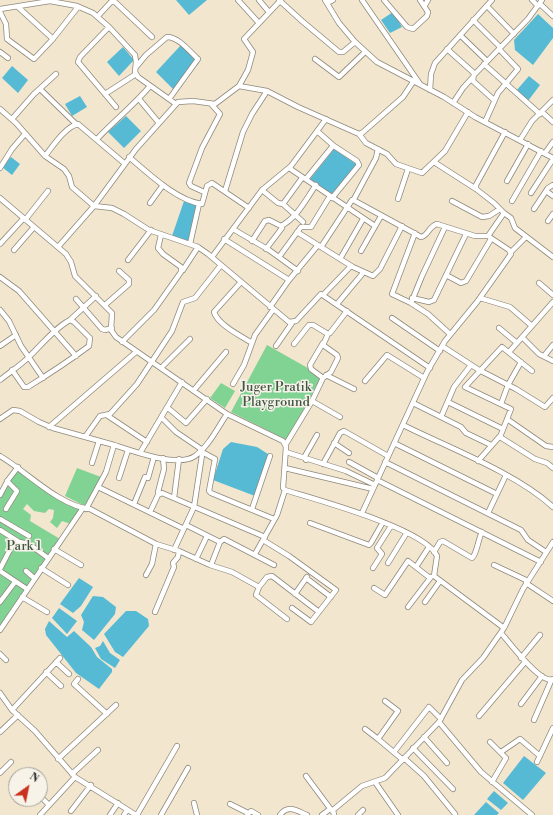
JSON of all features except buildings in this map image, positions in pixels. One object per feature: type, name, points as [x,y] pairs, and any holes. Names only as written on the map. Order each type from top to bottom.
[{"type":"street","points":[[238,0],[258,22]]},
{"type":"street","points":[[259,0],[269,12]]},
{"type":"street","points":[[212,105],[239,86],[248,70],[253,52],[244,39],[258,22],[280,0],[339,52],[343,52],[355,42]]},
{"type":"street","points":[[333,0],[326,2],[339,23],[355,42],[377,62],[553,158],[531,193]]},
{"type":"street","points":[[362,0],[420,85]]},
{"type":"street","points":[[384,0],[410,29],[415,27],[427,16],[428,10],[420,0]]},
{"type":"street","points":[[425,5],[428,0]]},
{"type":"street","points":[[430,90],[432,68],[446,49],[460,36],[492,0]]},
{"type":"street","points":[[532,0],[540,3],[553,16]]},
{"type":"street","points":[[78,7],[53,39],[34,59],[7,39],[6,24],[0,10],[44,1],[52,1],[78,7],[98,16],[134,55],[136,62],[136,74],[176,104]]},
{"type":"street","points":[[98,16],[111,2],[115,2],[152,37]]},
{"type":"street","points":[[453,103],[473,75],[477,73],[499,48],[514,34],[540,3]]},
{"type":"street","points":[[487,6],[514,34]]},
{"type":"street","points":[[18,7],[53,39]]},
{"type":"street","points":[[473,20],[518,69],[494,100],[485,122]]},
{"type":"street","points":[[109,27],[78,60],[80,65],[116,106]]},
{"type":"street","points":[[460,36],[506,83],[553,122]]},
{"type":"street","points":[[135,68],[146,55],[167,37],[180,42],[198,59],[169,99]]},
{"type":"street","points":[[446,49],[473,75],[473,81],[494,100]]},
{"type":"street","points":[[0,52],[8,58]]},
{"type":"street","points":[[315,58],[339,76],[365,52]]},
{"type":"street","points":[[407,78],[411,72]]},
{"type":"street","points":[[12,119],[56,74]]},
{"type":"street","points":[[105,94],[136,74]]},
{"type":"street","points":[[359,134],[402,97],[413,82]]},
{"type":"street","points":[[97,139],[118,116],[139,99],[150,86]]},
{"type":"street","points":[[239,86],[267,91],[359,134],[366,143],[387,154],[393,162],[408,169],[422,173],[447,148],[468,112]]},
{"type":"street","points":[[40,89],[76,124],[97,139],[124,163]]},
{"type":"street","points":[[225,191],[243,132],[252,114],[267,91]]},
{"type":"street","points":[[139,99],[159,123]]},
{"type":"street","points":[[58,247],[94,206],[124,163],[176,104],[186,100],[212,105],[220,114],[202,148],[189,184],[204,192]]},
{"type":"street","points":[[520,140],[553,100]]},
{"type":"street","points":[[0,110],[12,119],[24,135],[45,156],[64,169],[69,176],[72,187],[94,206],[118,211],[161,235],[198,248],[212,257],[271,309],[292,323]]},
{"type":"street","points":[[212,257],[262,190],[289,168],[326,119]]},
{"type":"street","points":[[45,156],[59,139],[76,124]]},
{"type":"street","points":[[279,257],[303,225],[310,228],[311,227],[331,197],[359,165],[357,161],[334,146],[317,131]]},
{"type":"street","points":[[476,189],[476,185],[505,132]]},
{"type":"street","points":[[0,168],[12,149],[24,135]]},
{"type":"street","points":[[512,201],[543,152],[553,142]]},
{"type":"street","points":[[507,180],[528,144]]},
{"type":"street","points":[[283,204],[334,146]]},
{"type":"street","points":[[378,149],[376,158],[354,199],[357,203],[423,237],[434,225],[466,234],[490,238],[511,252]]},
{"type":"street","points":[[129,158],[177,195],[199,204]]},
{"type":"street","points":[[434,162],[476,189],[511,218],[515,228],[553,257]]},
{"type":"street","points":[[289,168],[375,226]]},
{"type":"street","points":[[398,199],[408,169]]},
{"type":"street","points":[[150,203],[163,184]]},
{"type":"street","points":[[190,244],[199,204],[203,203],[204,192],[207,186],[212,184],[225,191],[249,208]]},
{"type":"street","points":[[252,241],[265,221],[269,220],[282,226],[296,214],[316,185]]},
{"type":"street","points":[[534,209],[546,191],[553,185]]},
{"type":"street","points":[[262,190],[278,203],[283,204],[296,214],[303,222]]},
{"type":"street","points":[[0,244],[24,220],[48,191]]},
{"type":"street","points":[[546,191],[553,196]]},
{"type":"street","points":[[0,198],[69,257],[75,276],[106,305],[112,313],[113,334],[122,342],[227,414],[280,439],[286,444]]},
{"type":"street","points":[[233,384],[244,365],[252,343],[289,280],[320,246],[352,200]]},
{"type":"street","points":[[190,201],[198,211]]},
{"type":"street","points":[[452,201],[482,217],[502,211]]},
{"type":"street","points":[[446,275],[461,282],[466,282],[490,238],[502,211]]},
{"type":"street","points":[[548,221],[553,214]]},
{"type":"street","points":[[361,251],[381,216]]},
{"type":"street","points":[[340,259],[363,219]]},
{"type":"street","points":[[298,232],[350,266],[363,273],[373,276],[378,273],[402,226]]},
{"type":"street","points":[[14,250],[34,227]]},
{"type":"street","points":[[445,227],[412,301],[414,307],[428,314],[450,334]]},
{"type":"street","points":[[266,248],[282,228]]},
{"type":"street","points":[[233,229],[266,248],[298,271]]},
{"type":"street","points":[[128,260],[151,230]]},
{"type":"street","points":[[415,233],[392,294],[412,301],[433,302],[466,234]]},
{"type":"street","points":[[122,342],[154,310],[181,272],[181,267],[158,248],[161,235]]},
{"type":"street","points":[[362,513],[424,378],[441,348],[450,334],[480,298],[511,252],[526,237]]},
{"type":"street","points":[[224,239],[289,280]]},
{"type":"street","points":[[183,270],[198,248]]},
{"type":"street","points":[[108,416],[137,384],[172,331],[183,302],[196,298],[221,265]]},
{"type":"street","points":[[276,346],[292,323],[296,321],[319,295],[324,294],[350,266]]},
{"type":"street","points":[[106,305],[129,284],[129,280],[119,271]]},
{"type":"street","points":[[337,304],[363,273]]},
{"type":"street","points":[[0,277],[19,291],[76,356]]},
{"type":"street","points":[[241,282],[214,312],[215,316],[231,330],[252,343]]},
{"type":"street","points":[[539,283],[552,294]]},
{"type":"street","points":[[324,294],[430,368]]},
{"type":"street","points":[[0,380],[28,358],[54,332],[70,320],[96,296]]},
{"type":"street","points":[[480,298],[510,307],[532,326]]},
{"type":"street","points":[[76,299],[102,329],[106,330],[112,328]]},
{"type":"street","points":[[509,352],[553,302]]},
{"type":"street","points":[[0,310],[16,335],[28,358],[43,378]]},
{"type":"street","points":[[347,311],[328,334],[310,365],[310,369],[354,389]]},
{"type":"street","points":[[392,318],[441,348],[545,407],[553,398]]},
{"type":"street","points":[[12,370],[26,388],[89,346],[90,340],[86,333],[70,320]]},
{"type":"street","points":[[294,344],[309,325],[313,325],[328,334]]},
{"type":"street","points":[[499,328],[517,343]]},
{"type":"street","points":[[0,346],[16,335]]},
{"type":"street","points":[[522,337],[544,356],[553,361]]},
{"type":"street","points":[[161,368],[190,339]]},
{"type":"street","points":[[255,554],[274,519],[285,490],[283,488],[286,444],[312,401],[324,376],[331,372],[338,356],[323,343]]},
{"type":"street","points":[[544,356],[553,345]]},
{"type":"street","points":[[478,461],[500,436],[512,410],[465,387],[501,347],[504,347],[532,371]]},
{"type":"street","points":[[49,427],[136,352]]},
{"type":"street","points":[[194,390],[226,352]]},
{"type":"street","points":[[366,381],[387,355],[424,378]]},
{"type":"street","points":[[501,404],[508,385],[521,362]]},
{"type":"street","points":[[442,418],[454,387],[471,365]]},
{"type":"street","points":[[140,453],[182,382]]},
{"type":"street","points":[[168,408],[186,422],[207,399]]},
{"type":"street","points":[[312,401],[340,417]]},
{"type":"street","points":[[448,402],[503,429]]},
{"type":"street","points":[[413,403],[491,445]]},
{"type":"street","points":[[0,419],[14,410],[20,411],[49,427],[154,457],[179,459],[193,457],[202,451],[227,414]]},
{"type":"street","points":[[85,437],[100,416],[108,416],[147,442]]},
{"type":"street","points":[[162,418],[176,432],[213,458],[216,462],[209,491],[274,519]]},
{"type":"street","points":[[507,419],[546,446],[553,447]]},
{"type":"street","points":[[403,425],[506,475],[527,487],[553,507]]},
{"type":"street","points":[[323,464],[334,443],[344,431],[388,456]]},
{"type":"street","points":[[306,460],[305,456],[317,435]]},
{"type":"street","points":[[500,436],[553,468]]},
{"type":"street","points":[[92,463],[99,441]]},
{"type":"street","points":[[334,443],[350,453]]},
{"type":"street","points":[[394,443],[497,494]]},
{"type":"street","points":[[0,630],[34,578],[98,487],[106,472],[114,445]]},
{"type":"street","points":[[119,478],[128,450]]},
{"type":"street","points":[[155,612],[174,567],[173,563],[178,557],[176,550],[194,507],[202,451]]},
{"type":"street","points":[[286,452],[306,460],[346,471],[375,483],[482,532],[541,562]]},
{"type":"street","points":[[0,456],[18,467],[59,497],[156,544],[176,550],[232,572],[259,587]]},
{"type":"street","points":[[252,509],[270,456]]},
{"type":"street","points":[[134,504],[154,457]]},
{"type":"street","points":[[158,492],[164,469],[163,458]]},
{"type":"street","points":[[174,498],[179,459]]},
{"type":"street","points":[[349,462],[375,483]]},
{"type":"street","points":[[385,462],[522,531],[528,540],[553,553]]},
{"type":"street","points":[[0,495],[7,481],[18,467]]},
{"type":"street","points":[[285,468],[375,483]]},
{"type":"street","points":[[488,513],[506,475]]},
{"type":"street","points":[[6,509],[17,491],[7,481]]},
{"type":"street","points":[[98,487],[150,512],[220,542]]},
{"type":"street","points":[[285,490],[362,513],[391,526],[429,547],[434,552],[437,560],[432,576],[408,607]]},
{"type":"street","points":[[150,512],[160,494],[174,498],[264,539],[335,589],[331,597],[311,622],[292,608]]},
{"type":"street","points":[[0,519],[29,536]]},
{"type":"street","points":[[310,523],[369,545],[372,543],[383,522]]},
{"type":"street","points":[[373,568],[382,554],[377,548],[391,526]]},
{"type":"street","points":[[0,530],[15,540],[29,544],[48,558]]},
{"type":"street","points":[[434,552],[440,542],[443,541],[472,558],[475,555],[477,543],[482,532]]},
{"type":"street","points":[[388,563],[406,534]]},
{"type":"street","points":[[196,559],[207,536]]},
{"type":"street","points":[[211,565],[220,542],[226,539],[274,565]]},
{"type":"street","points":[[15,540],[0,570],[27,590]]},
{"type":"street","points":[[322,815],[332,812],[358,788],[385,778],[440,720],[462,680],[483,658],[501,633],[527,582],[553,542]]},
{"type":"street","points":[[146,575],[152,564],[156,544]]},
{"type":"street","points":[[416,567],[429,547]]},
{"type":"street","points":[[54,549],[81,565]]},
{"type":"street","points":[[374,588],[385,595],[408,561],[440,581],[504,628]]},
{"type":"street","points":[[494,565],[527,582],[553,601]]},
{"type":"street","points":[[41,568],[68,585]]},
{"type":"street","points":[[26,571],[34,578]]},
{"type":"street","points":[[295,594],[311,572]]},
{"type":"street","points":[[287,619],[256,595],[259,587],[267,577],[272,576],[319,612]]},
{"type":"street","points":[[306,578],[331,597]]},
{"type":"street","points":[[425,602],[440,581]]},
{"type":"street","points":[[0,602],[15,582]]},
{"type":"street","points":[[22,597],[47,612]]},
{"type":"street","points":[[501,633],[523,660],[542,676],[552,680],[534,720]]},
{"type":"street","points":[[480,716],[523,660],[540,635]]},
{"type":"street","points":[[0,654],[6,660]]},
{"type":"street","points":[[12,710],[58,660],[69,674]]},
{"type":"street","points":[[46,672],[61,686]]},
{"type":"street","points":[[520,704],[542,676]]},
{"type":"street","points":[[78,679],[74,683],[75,685],[107,714]]},
{"type":"street","points":[[0,693],[12,710],[34,731],[74,775],[137,815],[177,746]]},
{"type":"street","points":[[378,739],[398,711],[386,701]]},
{"type":"street","points":[[58,759],[116,706]]},
{"type":"street","points":[[394,752],[429,707],[478,769],[532,815]]},
{"type":"street","points":[[0,732],[18,715]]},
{"type":"street","points":[[537,762],[553,728]]},
{"type":"street","points":[[365,729],[424,776],[455,814]]},
{"type":"street","points":[[424,737],[447,763]]},
{"type":"street","points":[[501,752],[520,739],[540,756]]},
{"type":"street","points":[[490,742],[506,758],[492,782]]},
{"type":"street","points":[[414,748],[453,789]]},
{"type":"street","points":[[41,815],[74,775],[98,750]]},
{"type":"street","points":[[0,773],[11,762]]},
{"type":"street","points":[[161,815],[188,768]]},
{"type":"street","points":[[306,776],[332,812]]},
{"type":"street","points":[[375,782],[398,815]]},
{"type":"street","points":[[71,811],[91,786]]},
{"type":"street","points":[[194,803],[197,815]]},
{"type":"street","points":[[110,815],[118,804]]},
{"type":"street","points":[[230,804],[247,814],[251,811],[258,815]]},
{"type":"street","points":[[280,815],[289,808],[307,815]]},
{"type":"street","points":[[124,815],[127,810]]},
{"type":"street","points":[[358,815],[362,810]]},
{"type":"green space","name":"Juger Pratik Playground","points":[[267,345],[322,376],[287,440],[231,412]]},
{"type":"green space","points":[[221,383],[235,391],[225,408],[210,398]]},
{"type":"green space","points":[[77,468],[101,477],[87,507],[65,496]]},
{"type":"green space","name":"Park 1","points":[[18,470],[81,509],[71,524],[62,521],[57,528],[50,522],[53,518],[54,510],[49,509],[45,513],[34,511],[27,504],[23,509],[31,515],[30,521],[60,539],[0,628],[0,499],[10,479]]},
{"type":"water","points":[[176,0],[207,0],[189,15]]},
{"type":"water","points":[[393,12],[402,27],[390,33],[381,20]]},
{"type":"water","points":[[538,14],[553,28],[553,38],[533,65],[515,50],[514,40]]},
{"type":"water","points":[[181,45],[199,63],[174,90],[156,72]]},
{"type":"water","points":[[123,47],[134,60],[119,76],[107,62]]},
{"type":"water","points":[[12,66],[28,80],[18,93],[2,78]]},
{"type":"water","points":[[529,76],[540,85],[528,101],[516,91]]},
{"type":"water","points":[[80,96],[87,107],[72,116],[65,104]]},
{"type":"water","points":[[126,116],[141,131],[124,148],[108,132]]},
{"type":"water","points":[[334,149],[359,166],[333,197],[310,179]]},
{"type":"water","points":[[11,157],[20,164],[12,175],[2,167]]},
{"type":"water","points":[[184,201],[199,205],[192,242],[172,236]]},
{"type":"water","points":[[231,442],[257,447],[268,454],[267,466],[255,496],[213,480],[223,449]]},
{"type":"water","points":[[79,578],[93,587],[81,606],[73,613],[60,604]]},
{"type":"water","points":[[93,596],[103,597],[116,607],[115,614],[94,640],[82,630],[84,622],[81,615]]},
{"type":"water","points":[[59,608],[77,621],[67,634],[52,618]]},
{"type":"water","points":[[126,611],[136,611],[148,619],[149,626],[123,657],[115,652],[104,634]]},
{"type":"water","points":[[49,621],[67,637],[74,631],[91,647],[97,657],[112,669],[112,672],[99,689],[76,673],[46,635],[45,629]]},
{"type":"water","points":[[103,641],[110,653],[120,660],[115,668],[101,659],[95,648],[100,646]]},
{"type":"water","points":[[524,756],[546,773],[523,800],[503,783]]},
{"type":"water","points":[[494,791],[508,803],[501,810],[487,799]]},
{"type":"water","points":[[486,802],[499,813],[497,815],[474,815]]}]
